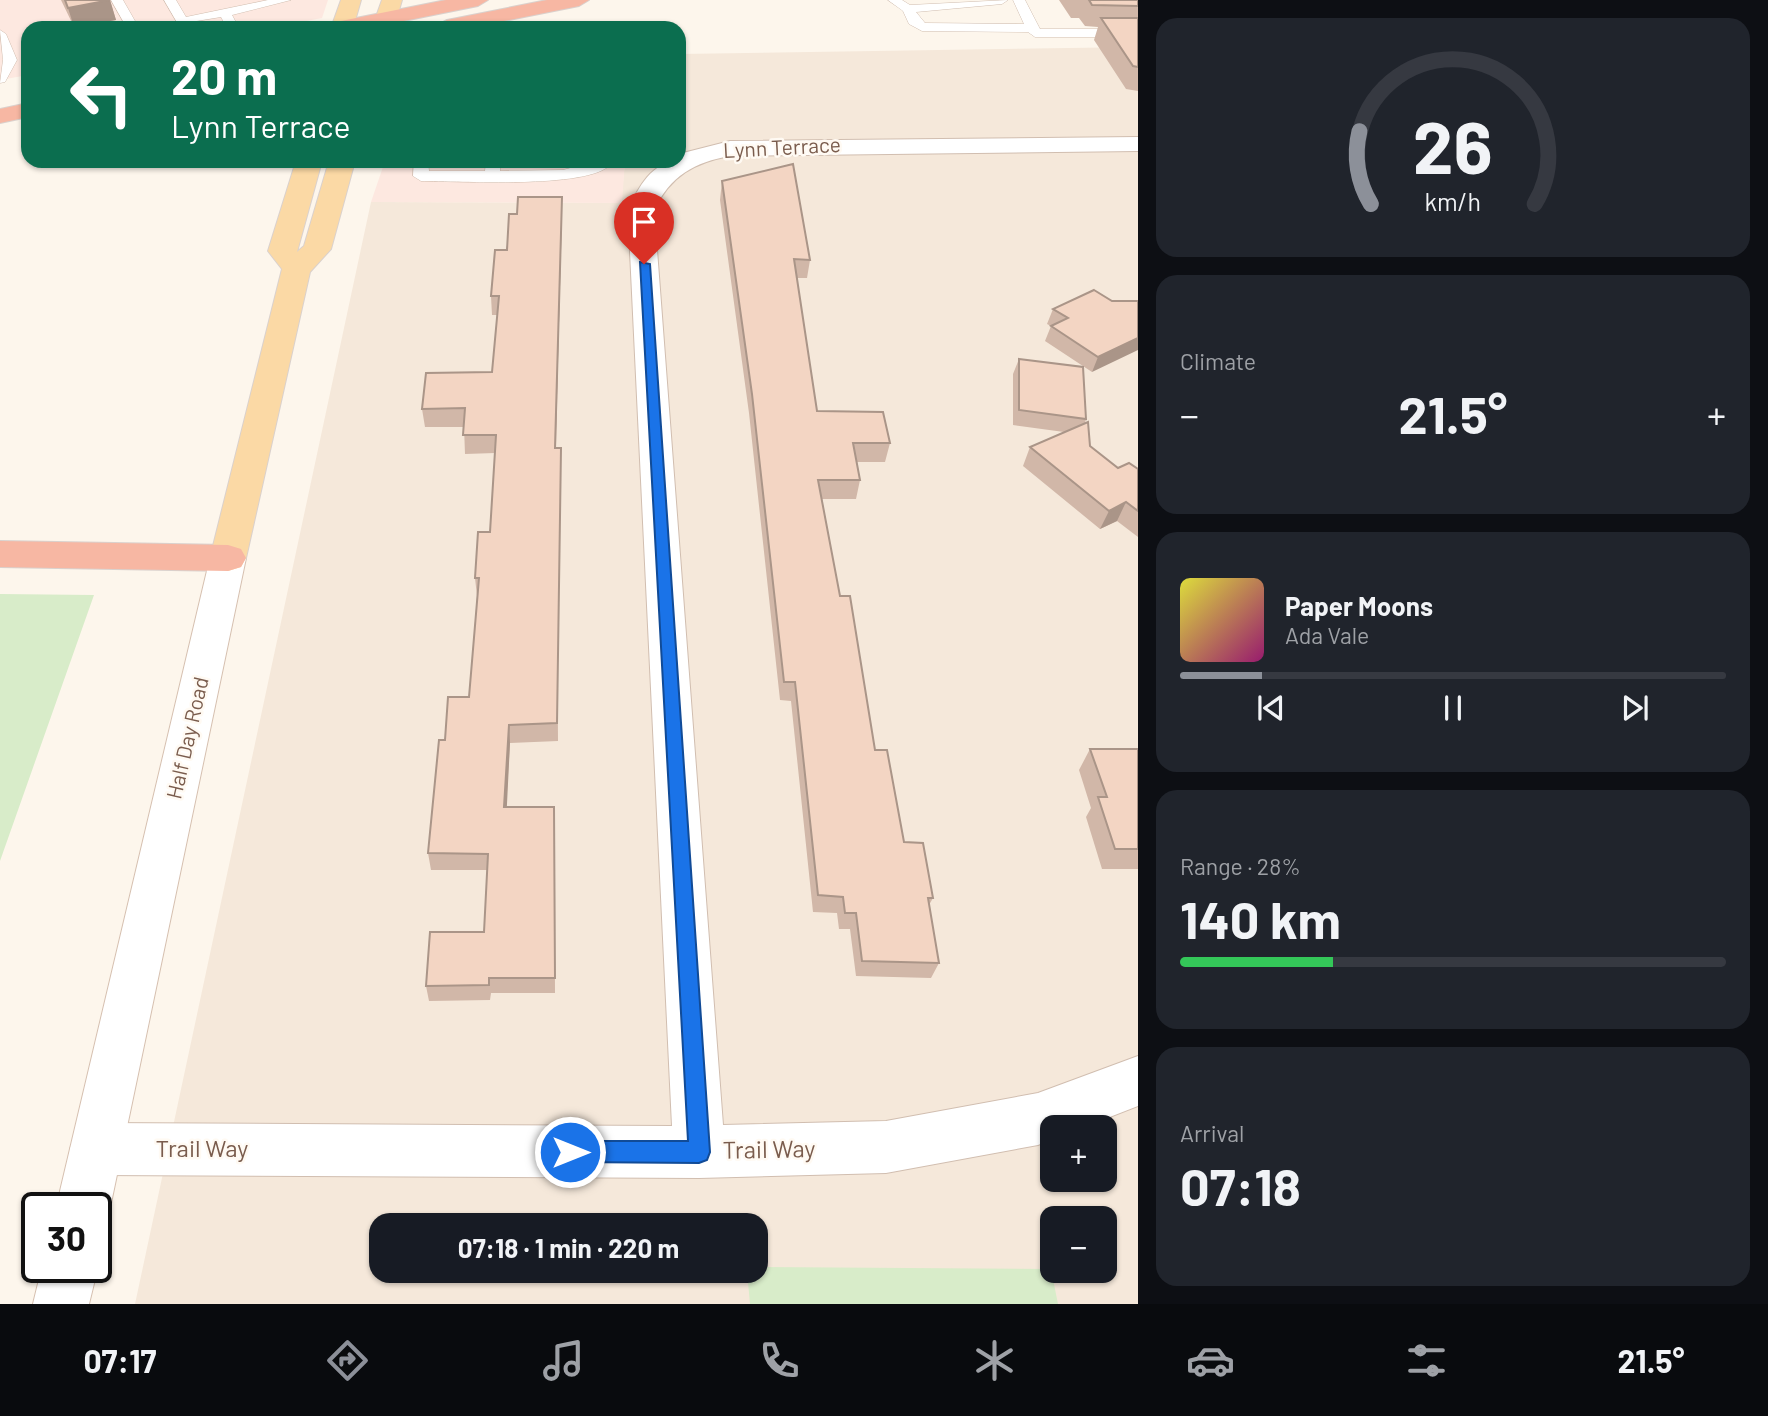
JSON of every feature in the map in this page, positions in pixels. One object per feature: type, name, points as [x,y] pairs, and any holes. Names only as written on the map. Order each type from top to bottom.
[{"type":"highway","points":[[465,21],[579,0]]},
{"type":"highway","points":[[366,21],[388,15],[485,16]]},
{"type":"highway","points":[[0,94],[21,90]]},
{"type":"highway","points":[[0,116],[21,112]]},
{"type":"highway","points":[[0,554],[228,558]]},
{"type":"main road","points":[[343,21],[351,0]]},
{"type":"main road","points":[[296,269],[282,251],[307,168]]},
{"type":"main road","name":"Half Day Road","points":[[228,558],[296,269],[317,250],[340,168]]},
{"type":"street","name":"Lynn Terrace","points":[[686,161],[696,156],[748,146],[1138,144]]},
{"type":"street","name":"Lynn Terrace","points":[[670,168],[649,187],[641,209],[699,1152]]},
{"type":"street","name":"Half Day Road","points":[[87,1192],[228,558]]},
{"type":"street","name":"Trail Way","points":[[96,1149],[699,1152],[886,1147],[1038,1119],[1138,1082]]},
{"type":"street","points":[[61,1304],[66,1283]]},
{"type":"lane","points":[[117,0],[129,21]]},
{"type":"lane","points":[[170,0],[182,21],[262,2],[285,0]]},
{"type":"lane","points":[[206,0],[226,21]]},
{"type":"lane","points":[[894,0],[908,9],[913,21],[922,27],[1033,28]]},
{"type":"lane","points":[[908,9],[1002,0]]},
{"type":"lane","points":[[1019,0],[1035,33],[1138,33]]},
{"type":"lane","points":[[0,34],[15,62],[0,79]]},
{"type":"lane","points":[[421,168],[421,176],[493,169],[577,173],[597,168]]},
{"type":"shaded area","points":[[0,0],[328,0],[322,18],[306,21],[21,21],[21,76],[0,80]]},
{"type":"shaded area","points":[[1138,47],[1138,1304],[135,1304],[371,202],[621,203],[624,168],[686,168],[686,54]]},
{"type":"shaded area","points":[[383,168],[624,168],[622,203],[371,202]]},
{"type":"green space","points":[[0,594],[94,595],[0,861]]},
{"type":"green space","points":[[768,1267],[1040,1269],[1040,1283],[1054,1283],[1058,1304],[750,1304],[748,1283],[768,1283]]},
{"type":"building","points":[[65,0],[110,0],[68,8]]},
{"type":"building","points":[[1089,0],[1138,0],[1138,6],[1092,5]]},
{"type":"building","points":[[1101,18],[1138,18],[1138,67],[1133,66]]},
{"type":"building","points":[[793,164],[810,260],[794,259],[817,411],[883,412],[890,443],[853,443],[860,480],[818,480],[840,596],[850,596],[875,750],[887,750],[904,842],[923,843],[933,898],[928,898],[939,963],[862,961],[856,913],[845,913],[843,897],[818,895],[795,682],[784,682],[752,394],[722,181]]},
{"type":"building","points":[[518,197],[562,197],[555,448],[561,448],[557,723],[509,725],[504,807],[554,807],[555,978],[489,978],[489,985],[426,986],[430,932],[484,932],[488,854],[428,853],[439,740],[445,740],[448,697],[469,697],[479,578],[475,578],[478,532],[490,532],[496,435],[463,435],[465,408],[422,409],[426,373],[492,372],[499,296],[491,296],[495,250],[507,250],[509,214],[517,214]]},
{"type":"building","points":[[1094,290],[1112,301],[1138,301],[1138,338],[1098,357],[1051,326],[1068,318],[1053,309]]},
{"type":"building","points":[[1019,359],[1083,367],[1086,419],[1019,410]]},
{"type":"building","points":[[1088,422],[1090,446],[1118,468],[1129,463],[1138,469],[1138,511],[1126,502],[1109,511],[1030,447]]},
{"type":"building","points":[[1090,749],[1138,749],[1138,849],[1115,849],[1098,797],[1107,797]]},
{"type":"route","points":[[570,1152],[699,1152],[644,264]]}]
